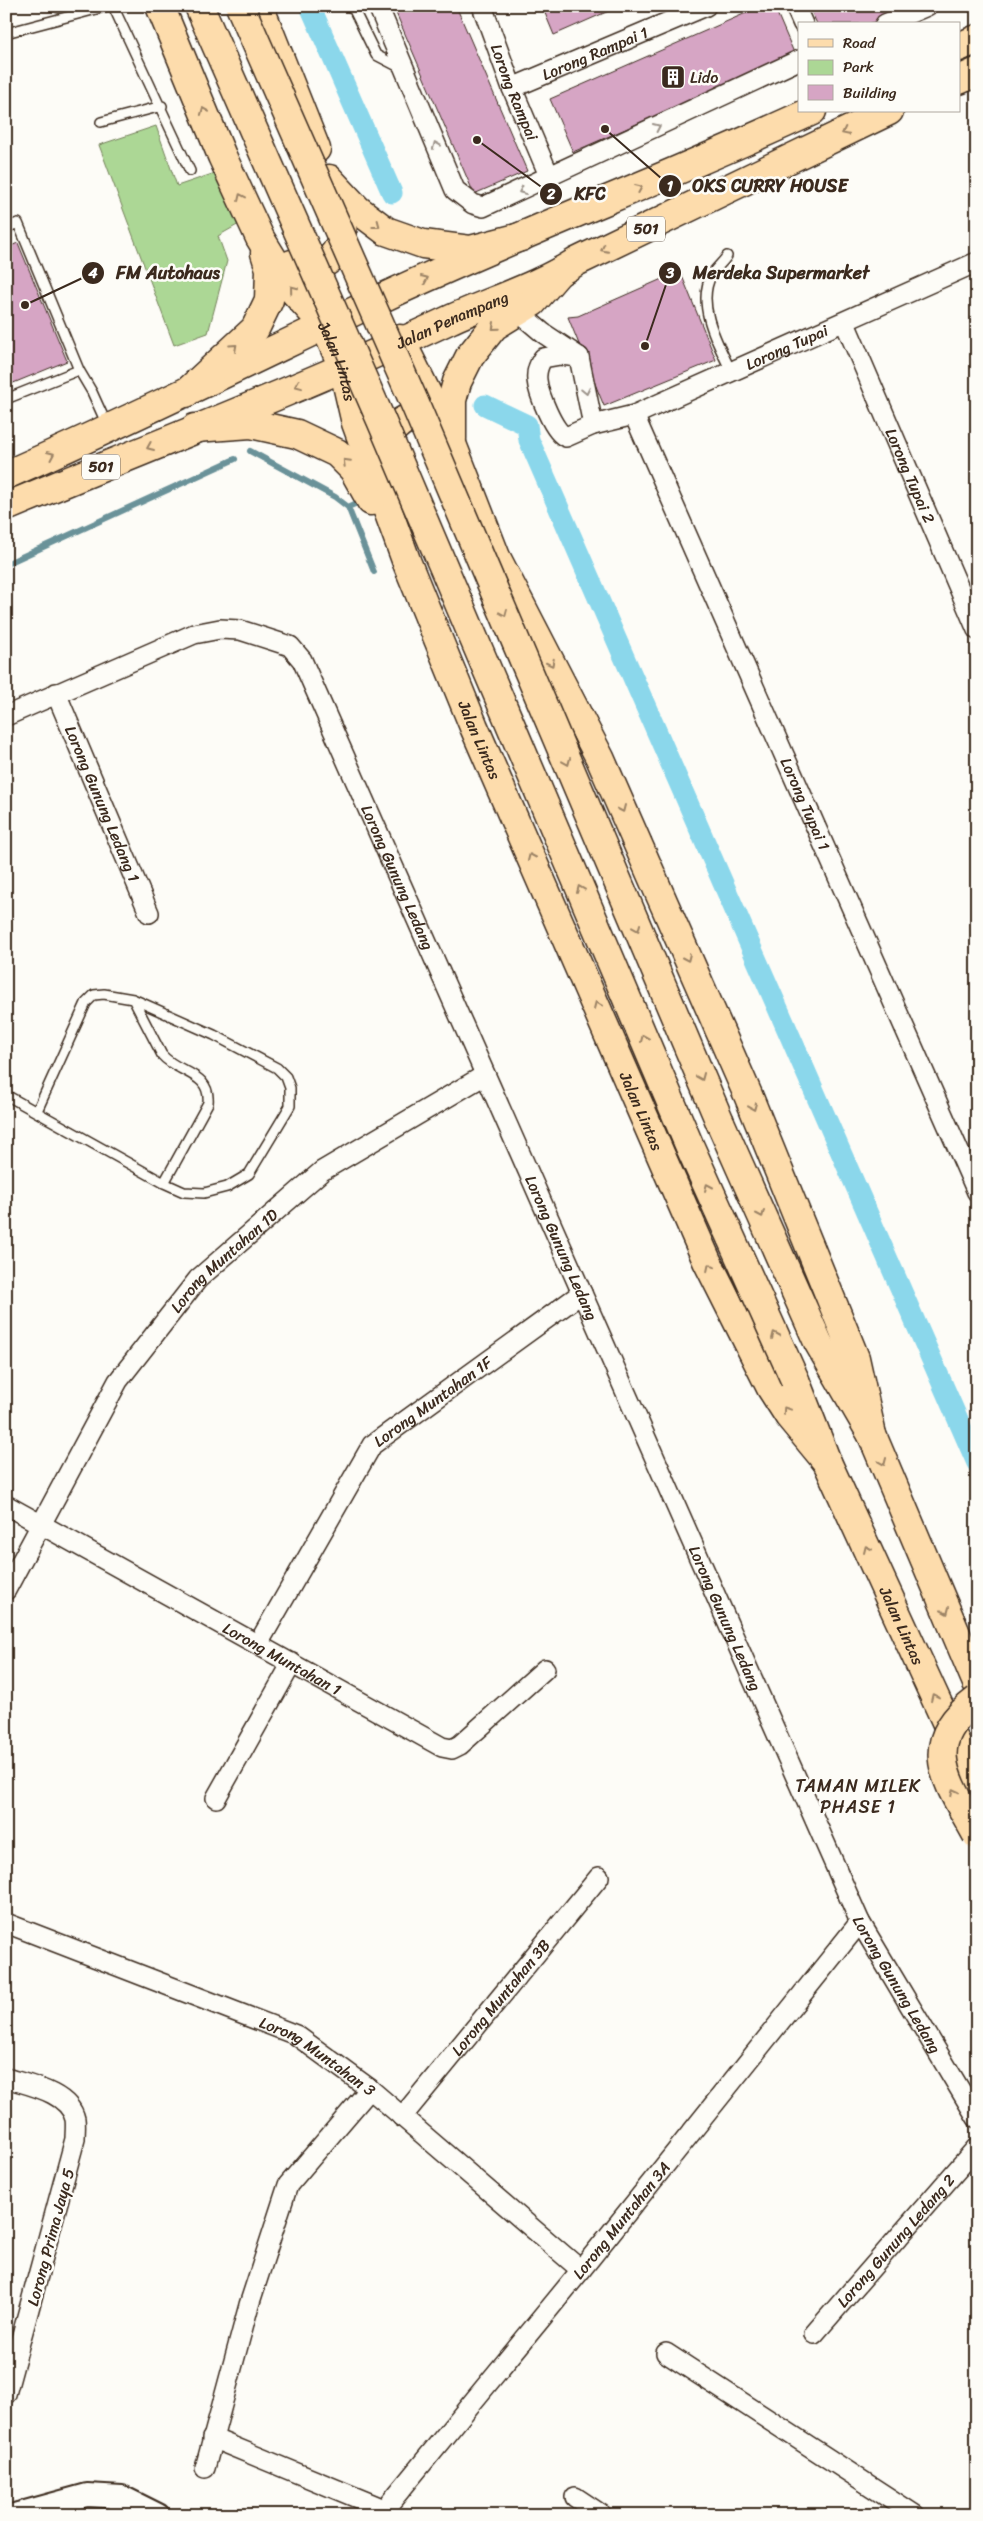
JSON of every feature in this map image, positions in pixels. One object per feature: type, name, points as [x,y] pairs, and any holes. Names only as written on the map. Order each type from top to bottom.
[{"type":"main road","name":"Jalan Lintas","points":[[160,6],[222,156],[260,238],[290,287],[325,326],[343,367],[356,423],[407,563],[474,727],[707,1261],[771,1388],[789,1416],[828,1462]]},
{"type":"main road","name":"Jalan Lintas","points":[[199,6],[384,429],[690,1147],[795,1380],[828,1462],[977,1788]]},
{"type":"main road","points":[[240,6],[411,394],[720,1122],[818,1342],[872,1435],[977,1683]]},
{"type":"main road","points":[[259,6],[340,206],[401,342],[452,444],[496,557],[600,758],[748,1095],[855,1358],[872,1435]]},
{"type":"main road","points":[[960,47],[977,39]]},
{"type":"main road","points":[[960,80],[977,72]]},
{"type":"main road","name":"501","points":[[6,475],[109,430],[381,299],[733,148],[810,112]]},
{"type":"main road","name":"Jalan Penampang","points":[[6,507],[343,367],[487,303],[558,274],[576,262],[887,112]]},
{"type":"main road","points":[[329,180],[358,210],[386,231],[423,244],[470,250],[522,237]]},
{"type":"main road","points":[[260,238],[288,262],[304,269],[319,266],[334,256],[338,248],[343,232],[340,206]]},
{"type":"main road","points":[[186,393],[255,329],[269,300],[270,269],[260,238]]},
{"type":"main road","points":[[452,444],[452,400],[457,382],[480,342],[494,326],[533,302],[558,274]]},
{"type":"main road","points":[[378,481],[385,447],[391,432],[403,420],[416,416],[433,420],[452,444]]},
{"type":"main road","points":[[195,428],[251,424],[297,434],[337,453],[353,470],[407,563]]},
{"type":"main road","points":[[977,1700],[961,1712],[946,1733],[942,1766],[977,1835]]},
{"type":"street","points":[[378,6],[455,190],[463,198],[483,207],[550,178],[798,60]]},
{"type":"street","name":"Lorong Rampai","points":[[482,6],[512,88],[550,178]]},
{"type":"street","name":"Lorong Rampai 1","points":[[512,88],[706,6]]},
{"type":"street","points":[[795,6],[802,22]]},
{"type":"street","points":[[890,22],[927,6]]},
{"type":"street","points":[[733,148],[761,125],[798,105]]},
{"type":"street","name":"Lorong Tupai","points":[[579,357],[560,355],[543,358],[539,364],[536,380],[544,404],[563,436],[566,437],[593,425],[634,415],[844,323],[977,262]]},
{"type":"street","points":[[516,311],[548,337],[579,357],[593,425]]},
{"type":"street","name":"Lorong Tupai 2","points":[[844,323],[977,630]]},
{"type":"street","name":"Lorong Tupai 1","points":[[634,415],[977,1192]]},
{"type":"street","name":"Lorong Gunung Ledang","points":[[6,716],[194,634],[220,629],[240,630],[290,646],[302,660],[860,1922],[977,2118]]},
{"type":"street","name":"Lorong Gunung Ledang 1","points":[[56,693],[150,913]]},
{"type":"street","name":"Lorong Muntahan 1D","points":[[6,1590],[118,1381],[198,1280],[322,1171],[485,1075]]},
{"type":"street","name":"Lorong Muntahan 1F","points":[[258,1644],[372,1445],[582,1293]]},
{"type":"street","name":"Lorong Muntahan 1","points":[[6,1505],[442,1747],[452,1749],[460,1745],[545,1669]]},
{"type":"street","points":[[216,1798],[292,1663]]},
{"type":"street","name":"Lorong Muntahan 3B","points":[[402,2117],[599,1877]]},
{"type":"street","name":"Lorong Muntahan 3A","points":[[382,2512],[581,2270],[860,1922]]},
{"type":"street","name":"Lorong Muntahan 3","points":[[6,1923],[296,2035],[370,2089],[581,2270]]},
{"type":"street","name":"Lorong Prima Jaya 5","points":[[6,2078],[46,2091],[59,2098],[69,2108],[75,2119],[70,2162],[6,2394]]},
{"type":"street","points":[[205,2468],[249,2305],[288,2185],[370,2089]]},
{"type":"street","name":"Lorong Gunung Ledang 2","points":[[814,2334],[977,2147]]},
{"type":"street","points":[[666,2353],[915,2515]]},
{"type":"street","points":[[212,2438],[382,2512]]},
{"type":"street","points":[[14,2515],[87,2495],[119,2506],[158,2515]]},
{"type":"street","points":[[574,2497],[602,2515]]},
{"type":"lane","points":[[6,33],[108,6]]},
{"type":"lane","points":[[113,6],[162,106],[190,171]]},
{"type":"lane","points":[[352,6],[376,55],[405,70]]},
{"type":"lane","points":[[101,122],[162,106]]},
{"type":"lane","points":[[6,228],[18,223],[79,370],[92,392],[109,430]]},
{"type":"lane","points":[[728,256],[712,274],[707,291],[708,314],[716,340],[731,371]]},
{"type":"lane","points":[[6,399],[79,370]]},
{"type":"lane","points":[[6,1095],[184,1192],[204,1193],[227,1187],[249,1174],[290,1106],[290,1088],[286,1077],[277,1068],[214,1035],[133,999],[104,994],[94,995],[86,1003],[37,1111]]},
{"type":"lane","points":[[133,999],[162,1055],[167,1061],[202,1081],[207,1086],[209,1093],[208,1103],[164,1182]]},
{"type":"green space","points":[[156,126],[177,186],[221,171],[239,224],[218,236],[227,261],[208,333],[174,345],[99,145]]},
{"type":"building","points":[[393,6],[456,6],[527,171],[474,194]]},
{"type":"building","points":[[542,6],[620,6],[554,35]]},
{"type":"building","name":"Lido","points":[[762,6],[774,6],[795,55],[573,152],[550,99]]},
{"type":"building","points":[[809,6],[910,6],[874,22],[816,22]]},
{"type":"building","points":[[18,243],[67,361],[6,386],[6,248]]},
{"type":"building","points":[[680,271],[716,360],[604,406],[568,317],[578,316]]},
{"type":"waterway","points":[[310,6],[392,193]]},
{"type":"waterway","points":[[485,405],[527,425],[529,440],[977,1463]]},
{"type":"waterway","points":[[250,451],[335,497],[348,507],[364,500]]},
{"type":"waterway","points":[[6,564],[235,459]]},
{"type":"waterway","points":[[348,507],[374,572]]},
{"type":"place","name":"Lido","points":[[673,77]]},
{"type":"place","name":"OKS CURRY HOUSE","points":[[605,129]]},
{"type":"place","name":"KFC","points":[[477,140]]},
{"type":"place","name":"FM Autohaus","points":[[25,305]]},
{"type":"place","name":"Merdeka Supermarket","points":[[645,346]]},
{"type":"district","name":"TAMAN MILEK PHASE 1","points":[[858,1796]]}]
